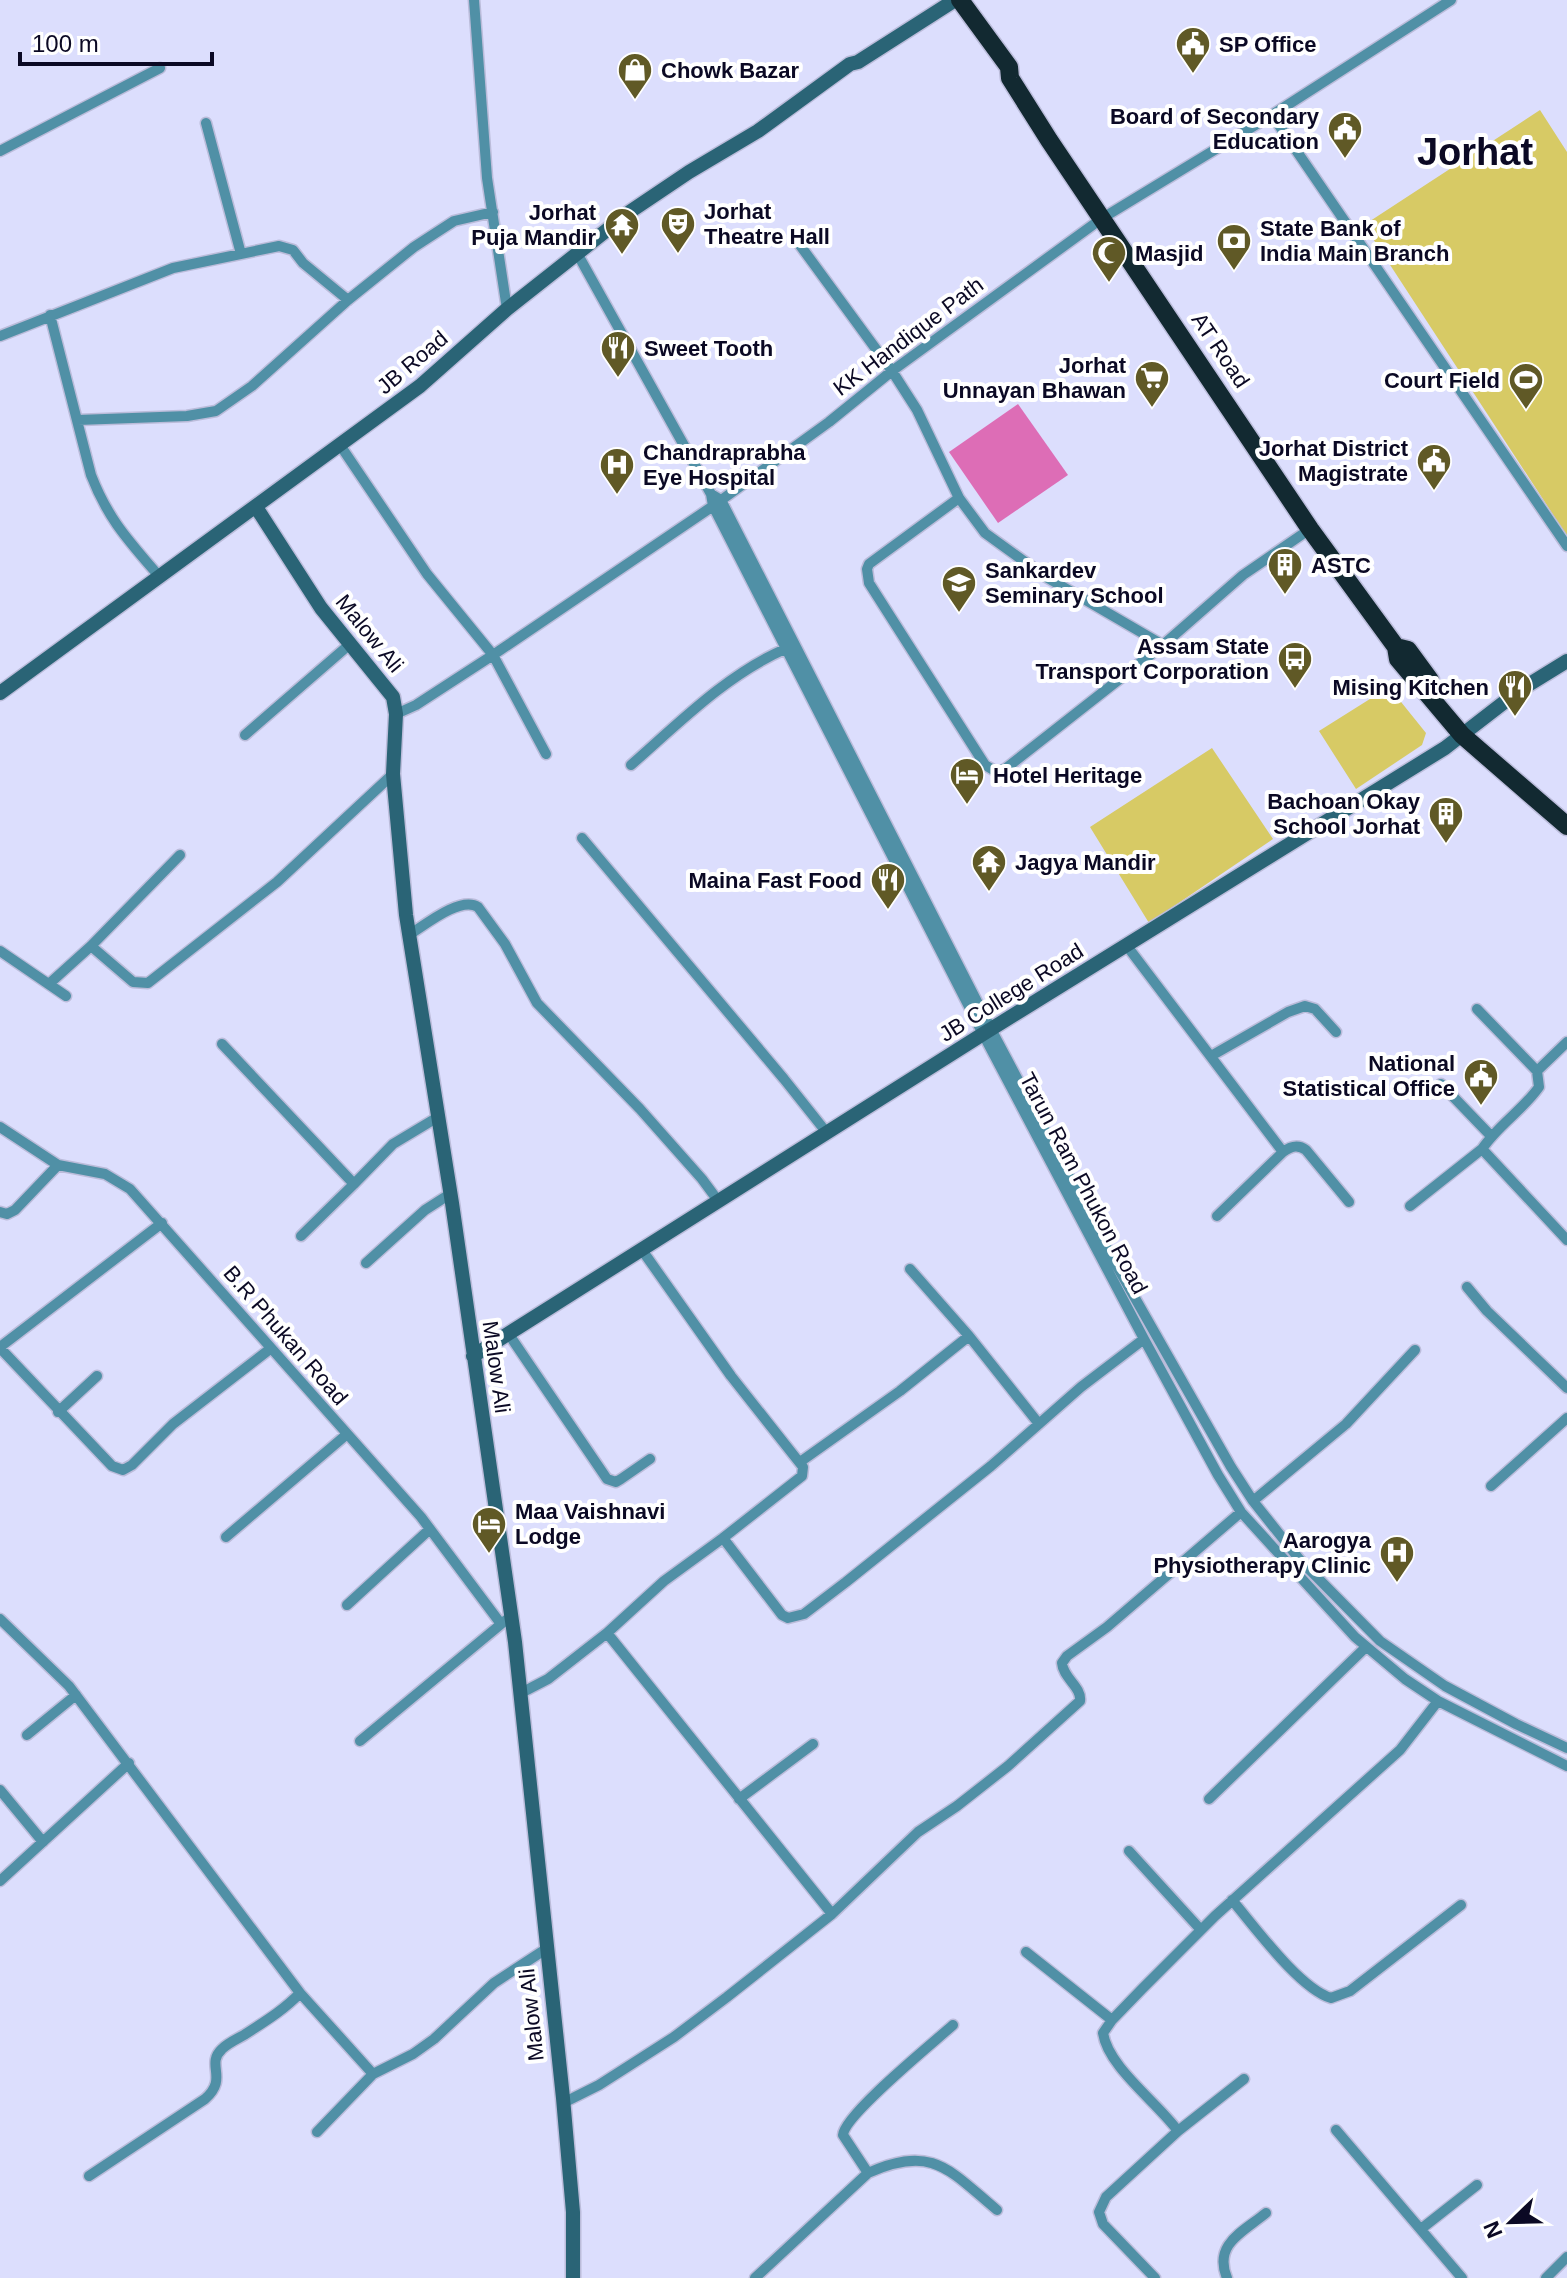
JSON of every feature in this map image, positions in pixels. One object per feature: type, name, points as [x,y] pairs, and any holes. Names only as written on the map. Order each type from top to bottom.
[{"type":"highway","name":"AT Road","points":[[950,1],[1009,67],[1010,78],[1101,219],[1310,529],[1396,647],[1408,650],[1466,731],[1567,826]]},
{"type":"highway","name":"AT Road","points":[[1466,731],[1567,810]]},
{"type":"street","points":[[474,0],[487,178],[507,309]]},
{"type":"street","name":"KK Handique Path","points":[[396,714],[416,705],[493,655],[829,422],[892,371],[1101,219],[1272,115],[1451,0]]},
{"type":"street","name":"JB Road","points":[[0,693],[420,386],[507,309],[659,191],[758,131],[850,64],[858,62],[950,1]]},
{"type":"street","points":[[0,151],[160,68]]},
{"type":"street","points":[[1272,115],[1567,546]]},
{"type":"street","points":[[206,123],[241,254]]},
{"type":"street","points":[[78,420],[187,416],[216,411],[252,386],[348,300],[414,247],[454,221],[493,212]]},
{"type":"street","points":[[794,237],[892,371],[917,410],[959,498],[985,533],[1046,577],[1163,645]]},
{"type":"street","points":[[0,336],[173,268],[279,246],[287,247],[348,300]]},
{"type":"street","name":"Tarun Ram Phukon Road","points":[[577,253],[715,500],[1144,1339],[1241,1512],[1366,1647],[1405,1679],[1438,1701],[1567,1766]]},
{"type":"street","points":[[50,315],[100,500],[110,519],[158,575]]},
{"type":"street","points":[[340,445],[427,574],[493,655],[546,754]]},
{"type":"street","points":[[959,498],[869,564],[869,583],[985,765],[995,771],[1005,769],[1163,645],[1243,575],[1310,529]]},
{"type":"street","name":"Tarun Ram Phukon Road","points":[[715,500],[785,649],[987,1032],[1110,1254],[1253,1501],[1300,1560],[1380,1641],[1445,1686],[1502,1718],[1567,1748]]},
{"type":"street","name":"Malow Ali","points":[[256,507],[298,574],[393,697],[396,714],[393,774],[409,935],[473,1356],[506,1620],[521,1693],[573,2212],[573,2278]]},
{"type":"street","points":[[245,735],[350,644]]},
{"type":"street","points":[[631,765],[700,703],[763,659],[785,649]]},
{"type":"street","name":"JB College Road","points":[[473,1356],[1445,748],[1520,690],[1567,661]]},
{"type":"street","points":[[91,946],[133,982],[148,983],[277,882],[393,774]]},
{"type":"street","points":[[582,838],[827,1133]]},
{"type":"street","points":[[50,983],[91,946],[180,855]]},
{"type":"street","points":[[409,935],[459,905],[478,907],[505,944],[537,1003],[640,1109],[719,1202]]},
{"type":"street","points":[[1127,946],[1283,1152]]},
{"type":"street","points":[[0,951],[66,996]]},
{"type":"street","points":[[1211,1056],[1288,1012],[1305,1006],[1315,1009],[1336,1032]]},
{"type":"street","points":[[1410,1206],[1482,1149],[1491,1136],[1526,1106],[1539,1087],[1537,1071],[1477,1009]]},
{"type":"street","points":[[1537,1071],[1567,1042]]},
{"type":"street","points":[[222,1044],[354,1184]]},
{"type":"street","points":[[1441,1084],[1491,1136]]},
{"type":"street","points":[[301,1236],[393,1144],[438,1117]]},
{"type":"street","name":"B.R Phukan Road","points":[[0,1127],[58,1165],[105,1174],[130,1189],[430,1529],[506,1620]]},
{"type":"street","points":[[1217,1216],[1290,1147],[1301,1146],[1306,1150],[1349,1202]]},
{"type":"street","points":[[1482,1149],[1567,1240]]},
{"type":"street","points":[[0,1212],[11,1213],[15,1210],[58,1165]]},
{"type":"street","points":[[366,1263],[425,1210],[450,1194]]},
{"type":"street","points":[[162,1223],[0,1348],[112,1466],[123,1470],[132,1465],[173,1424],[270,1349]]},
{"type":"street","points":[[521,1693],[548,1679],[607,1633],[664,1581],[802,1476],[804,1470],[731,1376],[642,1250]]},
{"type":"street","points":[[910,1269],[969,1336],[1039,1424]]},
{"type":"street","points":[[1467,1287],[1487,1311],[1567,1388]]},
{"type":"street","points":[[508,1333],[607,1479],[616,1482],[650,1459]]},
{"type":"street","points":[[800,1462],[900,1391],[969,1336]]},
{"type":"street","points":[[723,1538],[782,1615],[799,1617],[918,1525],[1081,1387],[1144,1339]]},
{"type":"street","points":[[1253,1501],[1346,1424],[1415,1350]]},
{"type":"street","points":[[58,1412],[97,1376]]},
{"type":"street","points":[[1491,1486],[1567,1418]]},
{"type":"street","points":[[226,1537],[346,1435]]},
{"type":"street","points":[[563,2103],[599,2085],[674,2037],[832,1914],[918,1832],[1008,1766],[1077,1706],[1081,1695],[1062,1666],[1067,1656],[1107,1627],[1241,1512]]},
{"type":"street","points":[[347,1605],[430,1529]]},
{"type":"street","points":[[0,1619],[76,1695],[300,1993],[373,2074]]},
{"type":"street","points":[[360,1741],[506,1620]]},
{"type":"street","points":[[607,1633],[832,1914]]},
{"type":"street","points":[[1209,1799],[1366,1647]]},
{"type":"street","points":[[27,1735],[76,1695]]},
{"type":"street","points":[[1178,2131],[1105,2045],[1103,2033],[1112,2020],[1232,1900],[1400,1750],[1438,1701]]},
{"type":"street","points":[[739,1799],[813,1744]]},
{"type":"street","points":[[0,1881],[129,1763]]},
{"type":"street","points":[[0,1790],[43,1842]]},
{"type":"street","points":[[1129,1851],[1201,1930]]},
{"type":"street","points":[[1232,1900],[1284,1961],[1318,1992],[1331,1998],[1350,1991],[1461,1905]]},
{"type":"street","points":[[317,2132],[373,2074],[413,2054],[434,2039],[494,1983],[546,1949]]},
{"type":"street","points":[[1026,1952],[1112,2020]]},
{"type":"street","points":[[89,2176],[205,2099],[216,2088],[216,2061],[223,2048],[287,2007],[300,1993]]},
{"type":"street","points":[[868,2173],[843,2135],[846,2123],[953,2025]]},
{"type":"street","points":[[1155,2278],[1103,2224],[1099,2212],[1106,2197],[1178,2131],[1244,2079]]},
{"type":"street","points":[[1336,2130],[1462,2278]]},
{"type":"street","points":[[755,2278],[868,2173],[892,2162],[923,2160],[948,2169],[997,2210]]},
{"type":"street","points":[[1421,2229],[1477,2185]]},
{"type":"street","points":[[1227,2278],[1223,2252],[1229,2243],[1266,2213]]},
{"type":"street","points":[[1546,2278],[1567,2257]]},
{"type":"shaded area","name":"Court Field","points":[[1540,110],[1567,152],[1567,536],[1364,225]]},
{"type":"shaded area","points":[[1018,404],[1068,475],[998,523],[949,452]]},
{"type":"shaded area","points":[[1389,687],[1426,733],[1422,745],[1356,789],[1319,731]]},
{"type":"shaded area","points":[[1212,748],[1273,839],[1149,923],[1090,827]]},
{"type":"place","name":"SP Office","points":[[1193,75]]},
{"type":"place","name":"Chowk Bazar","points":[[635,101]]},
{"type":"place","name":"Board of Secondary Education","points":[[1345,160]]},
{"type":"place","name":"Jorhat Theatre Hall","points":[[678,255]]},
{"type":"place","name":"Jorhat Puja Mandir","points":[[622,256]]},
{"type":"place","name":"State Bank of India Main Branch","points":[[1234,272]]},
{"type":"place","name":"Masjid","points":[[1109,284]]},
{"type":"place","name":"Sweet Tooth","points":[[618,379]]},
{"type":"place","name":"Jorhat Unnayan Bhawan","points":[[1152,409]]},
{"type":"place","name":"Court Field","points":[[1526,411]]},
{"type":"place","name":"Jorhat District Magistrate","points":[[1434,492]]},
{"type":"place","name":"Chandraprabha Eye Hospital","points":[[617,496]]},
{"type":"place","name":"ASTC","points":[[1285,596]]},
{"type":"place","name":"Sankardev Seminary School","points":[[959,614]]},
{"type":"place","name":"Assam State Transport Corporation","points":[[1295,690]]},
{"type":"place","name":"Mising Kitchen","points":[[1515,718]]},
{"type":"place","name":"Hotel Heritage","points":[[967,806]]},
{"type":"place","name":"Bachoan Okay School Jorhat","points":[[1446,845]]},
{"type":"place","name":"Jagya Mandir","points":[[989,893]]},
{"type":"place","name":"Maina Fast Food","points":[[888,911]]},
{"type":"place","name":"National Statistical Office","points":[[1481,1107]]},
{"type":"place","name":"Maa Vaishnavi Lodge","points":[[489,1555]]},
{"type":"place","name":"Aarogya Physiotherapy Clinic","points":[[1397,1584]]},
{"type":"district","name":"Jorhat","points":[[1475,152]]}]
